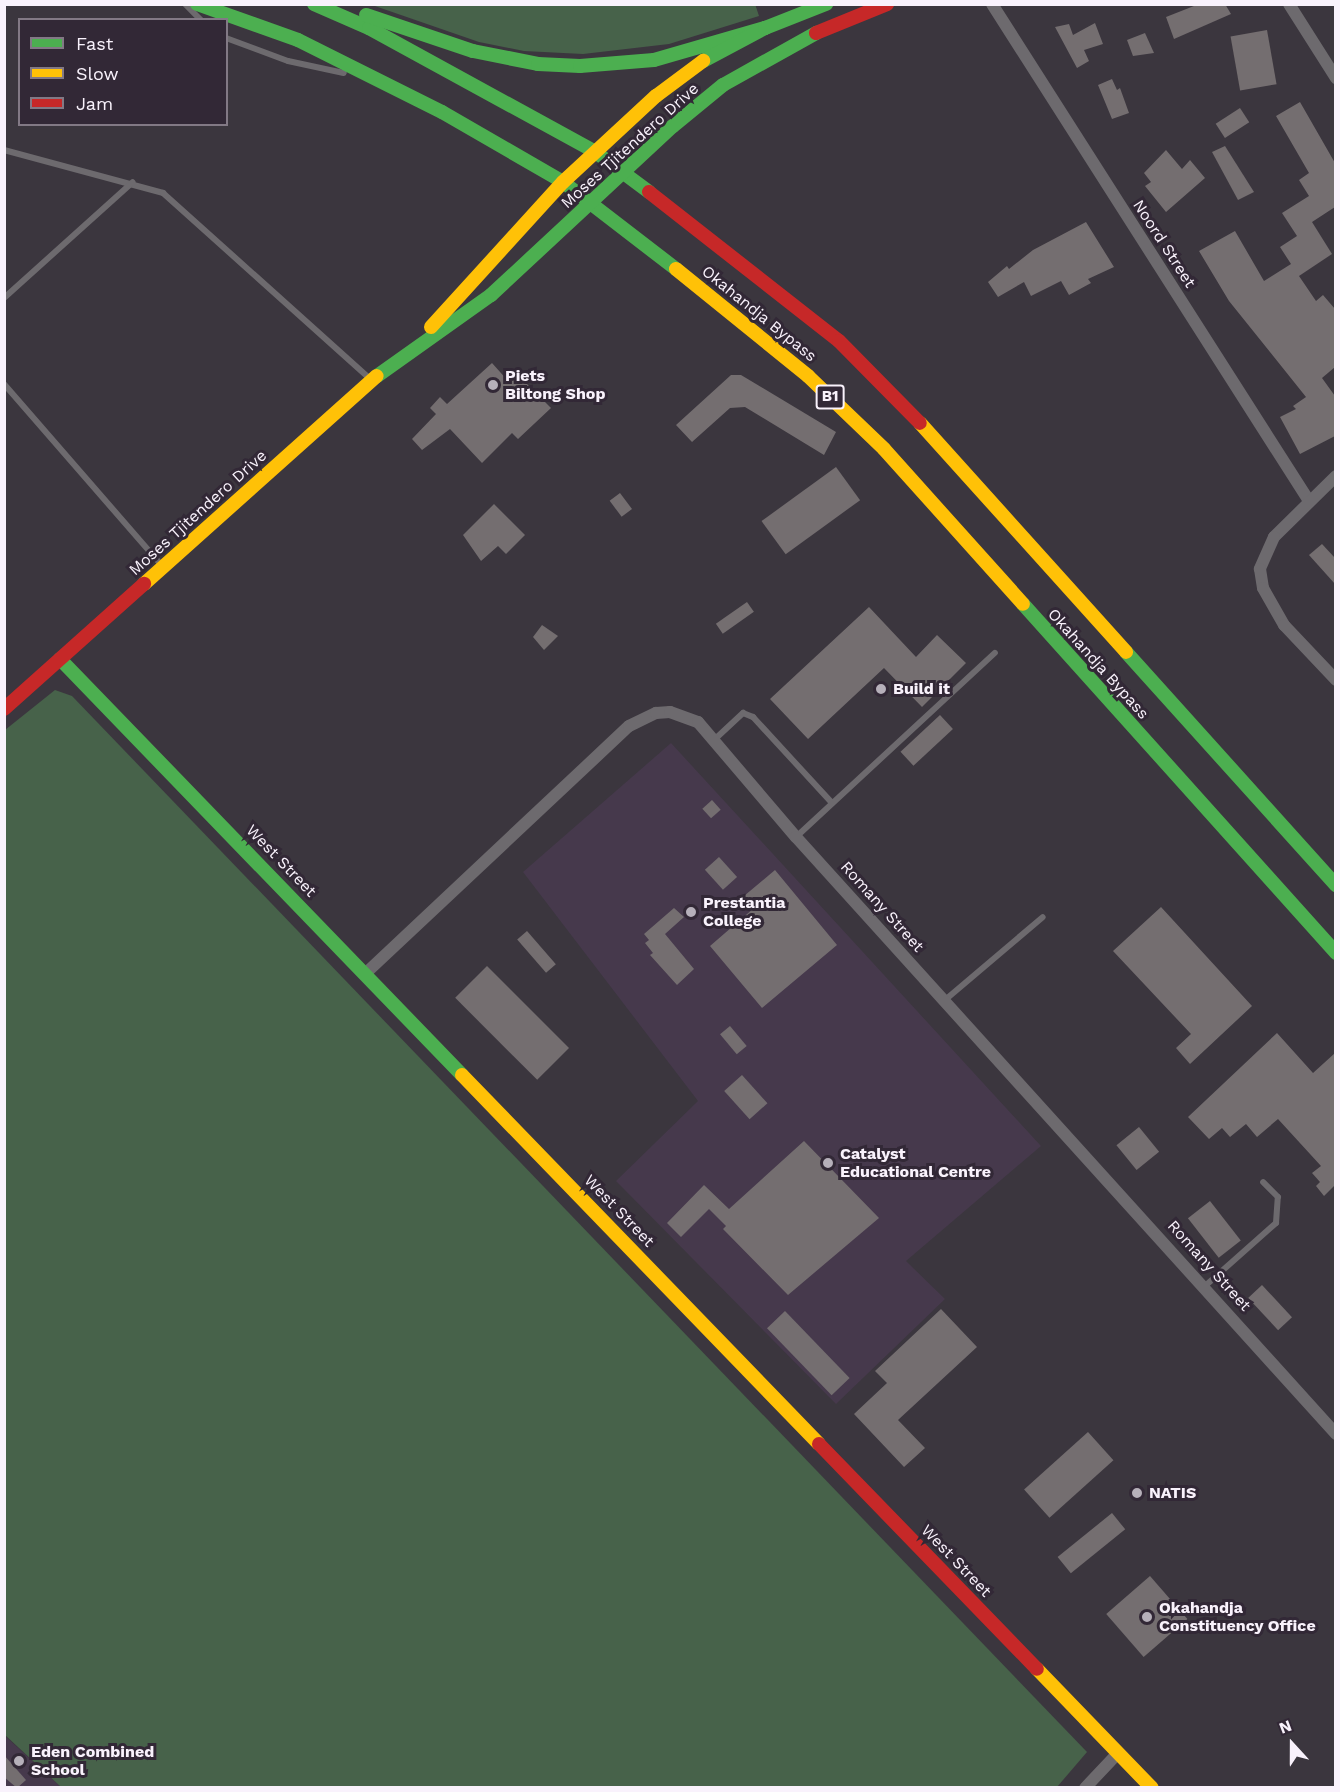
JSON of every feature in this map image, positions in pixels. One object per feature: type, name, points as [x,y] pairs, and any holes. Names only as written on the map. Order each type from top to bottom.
[{"type":"main road","name":"Okahandja Bypass","points":[[197,4],[298,40],[442,112],[563,182],[593,202],[808,376],[884,449],[1335,953]]},
{"type":"main road","name":"Okahandja Bypass","points":[[314,4],[369,28],[594,151],[626,172],[839,341],[913,415],[1335,885]]},
{"type":"main road","points":[[326,4],[413,28],[473,51],[538,64],[600,65],[654,60],[765,28]]},
{"type":"main road","name":"Moses Tjitendero Drive","points":[[417,345],[563,182],[594,151],[696,65],[765,28],[826,4]]},
{"type":"main road","name":"Moses Tjitendero Drive","points":[[4,709],[371,380],[417,345],[491,295],[723,85],[812,35],[887,4]]},
{"type":"main road","name":"West Street","points":[[60,659],[367,972],[1152,1788]]},
{"type":"street","name":"Noord Street","points":[[992,4],[1309,501]]},
{"type":"street","points":[[1289,4],[1335,78]]},
{"type":"street","points":[[1335,476],[1274,537],[1264,554],[1260,569],[1263,588],[1284,625],[1335,680]]},
{"type":"street","name":"Romany Street","points":[[367,972],[629,726],[656,713],[670,712],[698,722],[796,837],[1205,1286],[1335,1434]]},
{"type":"street","points":[[1085,1788],[1118,1753]]},
{"type":"lane","points":[[185,4],[199,18]]},
{"type":"lane","points":[[228,39],[325,71],[365,75]]},
{"type":"lane","points":[[4,150],[133,182],[163,193],[371,380]]},
{"type":"lane","points":[[4,298],[133,182]]},
{"type":"lane","points":[[4,384],[162,567]]},
{"type":"lane","points":[[796,837],[995,653]]},
{"type":"lane","points":[[714,740],[743,713],[753,717],[832,803]]},
{"type":"lane","points":[[945,1000],[1043,917]]},
{"type":"lane","points":[[1205,1286],[1276,1223],[1278,1197],[1263,1182]]},
{"type":"shaded area","name":"Catalyst Educational Centre","points":[[671,743],[1041,1146],[906,1261],[945,1299],[836,1404],[616,1181],[698,1101],[523,872]]},
{"type":"shaded area","name":"Eden Combined School","points":[[5,1736],[61,1787],[5,1787]]},
{"type":"green space","points":[[755,4],[759,16],[669,44],[583,54],[524,51],[479,42],[372,5]]},
{"type":"green space","points":[[55,690],[72,696],[1087,1752],[1057,1787],[61,1787],[5,1735],[5,730]]},
{"type":"building","points":[[1199,4],[1225,4],[1231,14],[1174,39],[1166,17]]},
{"type":"building","points":[[1095,23],[1103,44],[1084,50],[1089,61],[1077,68],[1055,27],[1069,24],[1073,35]]},
{"type":"building","points":[[1267,30],[1277,84],[1240,91],[1231,36]]},
{"type":"building","points":[[1145,33],[1154,53],[1133,56],[1127,40]]},
{"type":"building","points":[[1112,79],[1117,90],[1120,88],[1129,113],[1112,119],[1098,85]]},
{"type":"building","points":[[1300,102],[1335,163],[1335,207],[1312,222],[1332,254],[1299,276],[1316,301],[1323,295],[1335,309],[1335,367],[1322,378],[1335,396],[1335,436],[1300,454],[1280,417],[1296,409],[1293,406],[1306,397],[1229,301],[1199,251],[1235,231],[1264,281],[1291,264],[1280,247],[1297,236],[1282,213],[1309,196],[1299,180],[1309,173],[1276,116]]},
{"type":"building","points":[[1240,108],[1249,122],[1225,138],[1216,124]]},
{"type":"building","points":[[1225,146],[1254,192],[1238,200],[1212,152]]},
{"type":"building","points":[[1166,150],[1182,169],[1190,160],[1205,178],[1166,212],[1145,186],[1151,182],[1144,173]]},
{"type":"building","points":[[1086,222],[1114,267],[1088,279],[1091,283],[1069,295],[1061,281],[1031,296],[1024,282],[998,297],[988,282],[1007,266],[1009,269],[1033,250]]},
{"type":"building","points":[[492,363],[509,382],[517,374],[551,408],[518,439],[512,433],[482,463],[450,429],[422,450],[412,439],[436,414],[430,408],[440,397],[447,404]]},
{"type":"building","points":[[731,375],[741,375],[836,432],[824,455],[745,407],[730,408],[692,442],[676,425]]},
{"type":"building","points":[[836,467],[860,500],[786,554],[762,521]]},
{"type":"building","points":[[620,493],[632,509],[622,517],[610,501]]},
{"type":"building","points":[[494,504],[525,535],[506,554],[498,546],[481,561],[463,535]]},
{"type":"building","points":[[1322,544],[1335,558],[1335,584],[1309,555]]},
{"type":"building","points":[[747,602],[754,612],[723,634],[716,624]]},
{"type":"building","points":[[869,607],[916,657],[937,635],[966,663],[922,707],[884,668],[808,739],[770,699]]},
{"type":"building","points":[[542,625],[558,636],[544,650],[533,637]]},
{"type":"building","points":[[940,715],[953,729],[913,766],[901,752]]},
{"type":"building","points":[[712,800],[721,810],[711,818],[702,809]]},
{"type":"building","points":[[719,857],[737,877],[723,890],[705,870]]},
{"type":"building","points":[[775,870],[837,945],[762,1008],[710,946],[754,908],[744,896]]},
{"type":"building","points":[[1161,907],[1252,1006],[1190,1064],[1176,1048],[1191,1034],[1113,951]]},
{"type":"building","points":[[674,908],[684,917],[665,934],[694,969],[677,985],[650,955],[653,953],[645,943],[649,940],[644,934]]},
{"type":"building","points":[[527,931],[556,964],[546,973],[517,940]]},
{"type":"building","points":[[487,966],[569,1048],[537,1080],[455,998]]},
{"type":"building","points":[[730,1026],[747,1046],[737,1054],[720,1034]]},
{"type":"building","points":[[1277,1033],[1313,1073],[1335,1053],[1335,1185],[1324,1196],[1316,1186],[1320,1182],[1312,1173],[1321,1166],[1278,1119],[1257,1137],[1246,1124],[1230,1137],[1222,1128],[1209,1139],[1188,1117]]},
{"type":"building","points":[[742,1075],[767,1103],[750,1119],[724,1091]]},
{"type":"building","points":[[1139,1127],[1159,1152],[1137,1170],[1116,1145]]},
{"type":"building","points":[[804,1141],[879,1218],[788,1295],[723,1229],[726,1226],[709,1209],[681,1237],[667,1223],[704,1185],[729,1209]]},
{"type":"building","points":[[1210,1201],[1241,1240],[1219,1258],[1188,1218]]},
{"type":"building","points":[[1262,1285],[1292,1317],[1278,1330],[1248,1298]]},
{"type":"building","points":[[941,1309],[977,1347],[898,1420],[925,1448],[904,1467],[854,1414],[887,1383],[875,1371]]},
{"type":"building","points":[[785,1311],[850,1378],[832,1395],[767,1328]]},
{"type":"building","points":[[1088,1432],[1113,1460],[1050,1518],[1024,1490]]},
{"type":"building","points":[[1112,1513],[1125,1529],[1071,1573],[1058,1557]]},
{"type":"building","name":"Okahandja Constituency Office","points":[[1150,1576],[1187,1619],[1144,1657],[1106,1614]]},
{"type":"building","points":[[4,1755],[26,1780],[17,1788],[4,1777]]},
{"type":"traffic: fast","points":[[197,4],[298,40],[442,112],[563,182],[676,269]]},
{"type":"traffic: fast","points":[[314,4],[369,28],[594,151],[649,192]]},
{"type":"traffic: fast","points":[[703,61],[765,28],[826,4]]},
{"type":"traffic: fast","points":[[366,15],[473,51],[538,64],[580,66],[654,60],[765,28]]},
{"type":"traffic: fast","points":[[377,376],[491,295],[673,126],[723,85],[816,33]]},
{"type":"traffic: fast","points":[[1023,604],[1336,953]]},
{"type":"traffic: fast","points":[[1126,652],[1336,885]]},
{"type":"traffic: fast","points":[[60,659],[462,1075]]},
{"type":"traffic: slow","points":[[431,327],[563,182],[656,96],[703,61]]},
{"type":"traffic: slow","points":[[676,269],[808,376],[884,449],[1023,604]]},
{"type":"traffic: slow","points":[[144,584],[377,376]]},
{"type":"traffic: slow","points":[[920,423],[1126,652]]},
{"type":"traffic: slow","points":[[462,1075],[819,1444]]},
{"type":"traffic: slow","points":[[1037,1669],[1152,1788]]},
{"type":"traffic: jam","points":[[816,33],[887,4]]},
{"type":"traffic: jam","points":[[649,192],[839,341],[920,423]]},
{"type":"traffic: jam","points":[[4,709],[144,584]]},
{"type":"traffic: jam","points":[[819,1444],[1037,1669]]},
{"type":"place","name":"Piets Biltong Shop","points":[[493,385]]},
{"type":"place","name":"Build it","points":[[881,689]]},
{"type":"place","name":"Prestantia College","points":[[691,912]]},
{"type":"place","name":"Catalyst Educational Centre","points":[[828,1163]]},
{"type":"place","name":"NATIS","points":[[1137,1493]]},
{"type":"place","name":"Okahandja Constituency Office","points":[[1147,1617]]},
{"type":"place","name":"Eden Combined School","points":[[19,1761]]}]
